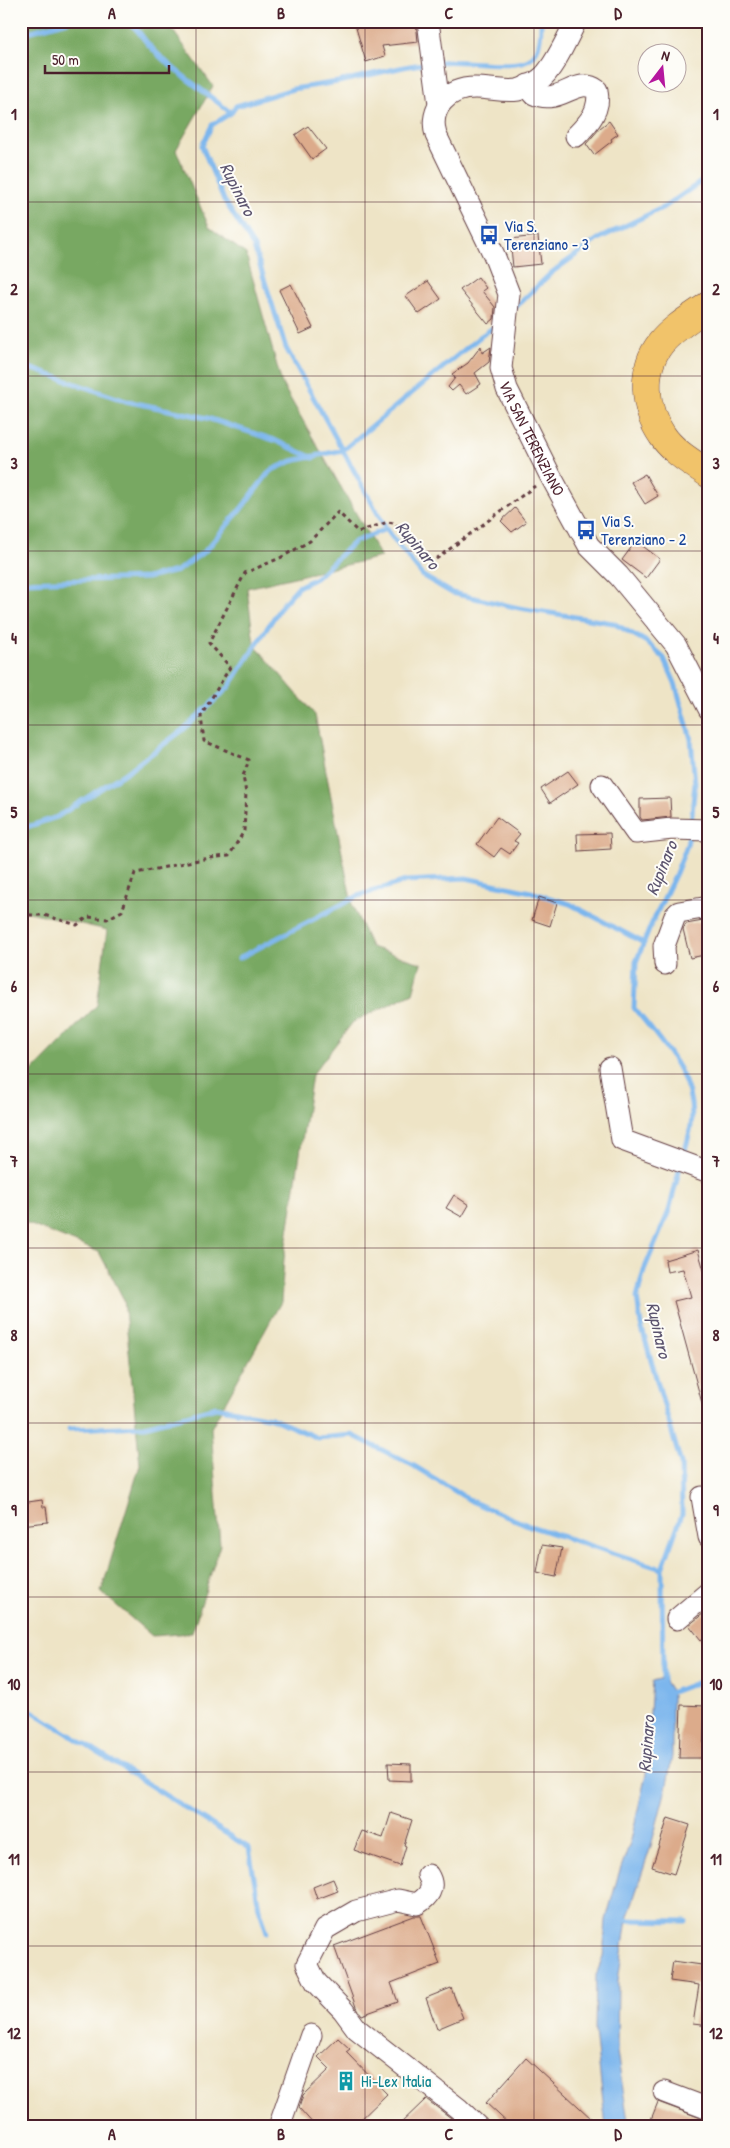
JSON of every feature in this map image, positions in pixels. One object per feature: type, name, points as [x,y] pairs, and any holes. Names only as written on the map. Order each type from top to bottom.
[{"type":"main road","points":[[709,304],[662,342],[653,356],[647,376],[647,396],[652,417],[663,436],[678,451],[709,474]]},
{"type":"street","points":[[428,21],[439,104],[459,90],[475,88],[501,91],[520,89],[540,80],[557,57],[576,21]]},
{"type":"street","points":[[528,85],[534,94],[548,98],[564,94],[581,85],[590,85],[597,90],[599,100],[596,111],[576,136]]},
{"type":"street","name":"VIA SAN TERENZIANO","points":[[439,104],[432,124],[436,136],[494,255],[509,294],[501,368],[507,388],[550,475],[589,546],[619,576],[676,645],[709,710]]},
{"type":"street","points":[[602,785],[636,833],[672,829],[706,830]]},
{"type":"street","points":[[665,964],[664,946],[675,916],[679,912],[709,907]]},
{"type":"street","points":[[610,1068],[622,1140],[701,1169]]},
{"type":"street","points":[[702,1497],[709,1538]]},
{"type":"street","points":[[676,1619],[709,1592]]},
{"type":"street","points":[[428,1875],[431,1881],[431,1890],[427,1898],[416,1904],[398,1900],[356,1911],[325,1929],[307,1964],[316,1982],[343,2010],[356,2029],[459,2109],[478,2127]]},
{"type":"street","points":[[279,2127],[311,2035]]},
{"type":"street","points":[[664,2092],[709,2109]]},
{"type":"path","points":[[21,915],[44,915],[76,925],[88,916],[107,919],[122,912],[135,873],[172,867],[204,857],[229,856],[244,831],[246,794],[243,776],[249,760],[204,741],[201,716],[230,667],[209,643],[245,573],[280,558],[310,541],[338,512],[358,532],[380,527],[388,522],[393,523],[432,562],[550,475]]},
{"type":"green space","points":[[21,21],[166,21],[213,86],[176,150],[209,227],[246,254],[282,384],[381,557],[247,588],[254,644],[315,715],[352,904],[371,947],[421,963],[413,993],[353,1022],[312,1075],[284,1259],[281,1302],[211,1428],[220,1545],[192,1633],[152,1636],[101,1592],[140,1465],[124,1300],[99,1252],[21,1221],[21,1083],[97,1005],[107,930],[21,910]]},
{"type":"water","points":[[663,1678],[672,1692],[672,1756],[667,1785],[651,1846],[627,1919],[618,1981],[617,2052],[629,2127],[606,2127],[595,2032],[596,1975],[603,1957],[606,1920],[618,1876],[631,1840],[646,1774],[652,1681]]},
{"type":"building","points":[[354,21],[416,21],[418,42],[382,46],[385,56],[366,62]]},
{"type":"building","points":[[609,121],[618,134],[594,155],[586,144]]},
{"type":"building","points":[[308,126],[326,149],[312,159],[295,135]]},
{"type":"building","points":[[538,236],[541,264],[513,267],[510,239]]},
{"type":"building","points":[[478,277],[486,288],[482,291],[495,307],[494,319],[488,324],[460,290]]},
{"type":"building","points":[[428,281],[441,299],[419,314],[406,296]]},
{"type":"building","points":[[291,284],[313,328],[300,334],[279,290]]},
{"type":"building","points":[[481,346],[482,353],[491,347],[489,362],[475,373],[481,384],[466,394],[459,385],[452,391],[448,387],[455,378],[452,374],[468,363]]},
{"type":"building","points":[[645,474],[658,496],[645,504],[631,482]]},
{"type":"building","points":[[515,508],[526,522],[512,532],[501,521]]},
{"type":"building","points":[[636,541],[660,559],[646,578],[622,560]]},
{"type":"building","points":[[568,771],[578,784],[550,803],[541,789]]},
{"type":"building","points":[[670,798],[671,817],[642,820],[640,817],[640,799]]},
{"type":"building","points":[[497,817],[520,834],[514,841],[518,843],[510,854],[501,848],[494,857],[477,844]]},
{"type":"building","points":[[610,833],[611,849],[578,851],[577,834]]},
{"type":"building","points":[[539,897],[557,903],[550,926],[532,920]]},
{"type":"building","points":[[709,920],[709,954],[690,958],[683,929],[686,924]]},
{"type":"building","points":[[454,1195],[469,1205],[462,1217],[446,1208]]},
{"type":"building","points":[[698,1250],[709,1287],[709,1414],[705,1414],[674,1301],[691,1297],[683,1269],[667,1272],[665,1260]]},
{"type":"building","points":[[42,1500],[43,1507],[46,1507],[48,1522],[21,1525],[21,1503]]},
{"type":"building","points":[[542,1545],[562,1548],[556,1577],[537,1573]]},
{"type":"building","points":[[709,1609],[709,1633],[701,1640],[689,1625]]},
{"type":"building","points":[[681,1705],[705,1706],[703,1758],[679,1758]]},
{"type":"building","points":[[388,1763],[411,1764],[411,1781],[389,1780]]},
{"type":"building","points":[[391,1813],[412,1820],[400,1866],[354,1850],[362,1831],[383,1838]]},
{"type":"building","points":[[668,1818],[690,1825],[674,1874],[652,1867]]},
{"type":"building","points":[[333,1879],[338,1891],[317,1899],[313,1887]]},
{"type":"building","points":[[414,1916],[421,1916],[440,1964],[391,1983],[398,2002],[362,2015],[356,2007],[334,1946]]},
{"type":"building","points":[[673,1961],[709,1966],[709,2026],[693,2024],[699,1985],[670,1981]]},
{"type":"building","points":[[451,1988],[463,2018],[437,2029],[426,1998]]},
{"type":"building","name":"Hi-Lex Italia","points":[[338,2038],[350,2049],[346,2052],[387,2094],[353,2127],[316,2127],[299,2108],[303,2095],[330,2069],[318,2057]]},
{"type":"building","points":[[526,2058],[592,2119],[584,2127],[512,2127],[486,2103]]},
{"type":"building","name":"Hi-Lex Italia","points":[[426,2099],[451,2118],[460,2127],[397,2127]]},
{"type":"building","points":[[658,2102],[709,2121],[709,2127],[648,2127]]},
{"type":"waterway","points":[[21,34],[68,21]]},
{"type":"waterway","points":[[124,21],[135,28],[149,45],[178,72],[231,113]]},
{"type":"waterway","name":"Rupinaro","points":[[439,62],[502,64],[524,61],[531,58],[537,50],[540,41],[541,21]]},
{"type":"waterway","name":"Rupinaro","points":[[428,63],[338,82],[293,89],[236,106],[231,113],[212,125],[202,146],[224,200],[254,247],[286,348],[388,532],[423,576],[452,593],[519,608],[613,623],[645,641],[664,658],[675,683],[691,739],[695,783],[691,824]]},
{"type":"waterway","points":[[517,306],[551,273],[598,239],[666,206],[705,179],[709,179]]},
{"type":"waterway","points":[[21,582],[147,578],[177,571],[205,551],[270,471],[292,461],[343,450],[494,327]]},
{"type":"waterway","points":[[21,365],[126,401],[207,418],[274,440],[313,458]]},
{"type":"waterway","points":[[21,829],[57,817],[131,769],[184,729],[229,687],[282,605],[298,587],[316,578],[354,542],[386,529]]},
{"type":"waterway","name":"Rupinaro","points":[[683,1157],[691,1126],[692,1109],[689,1093],[683,1077],[666,1048],[634,1008],[636,962],[676,873],[689,835]]},
{"type":"waterway","points":[[239,958],[358,896],[406,881],[466,878],[531,892],[570,904],[644,943]]},
{"type":"waterway","name":"Rupinaro","points":[[663,1682],[662,1569],[682,1514],[681,1464],[641,1325],[637,1297],[644,1270],[669,1211],[680,1167]]},
{"type":"waterway","points":[[69,1429],[145,1426],[216,1407],[271,1418],[318,1438],[352,1435],[414,1466],[473,1502],[530,1526],[662,1569]]},
{"type":"waterway","points":[[667,1694],[709,1678]]},
{"type":"waterway","points":[[21,1704],[249,1848],[259,1908],[267,1932]]},
{"type":"waterway","points":[[622,1920],[686,1921]]},
{"type":"place","name":"Via S. Terenziano - 3","points":[[489,235]]},
{"type":"place","name":"Via S. Terenziano - 2","points":[[586,530]]},
{"type":"place","name":"Hi-Lex Italia","points":[[346,2081]]}]
